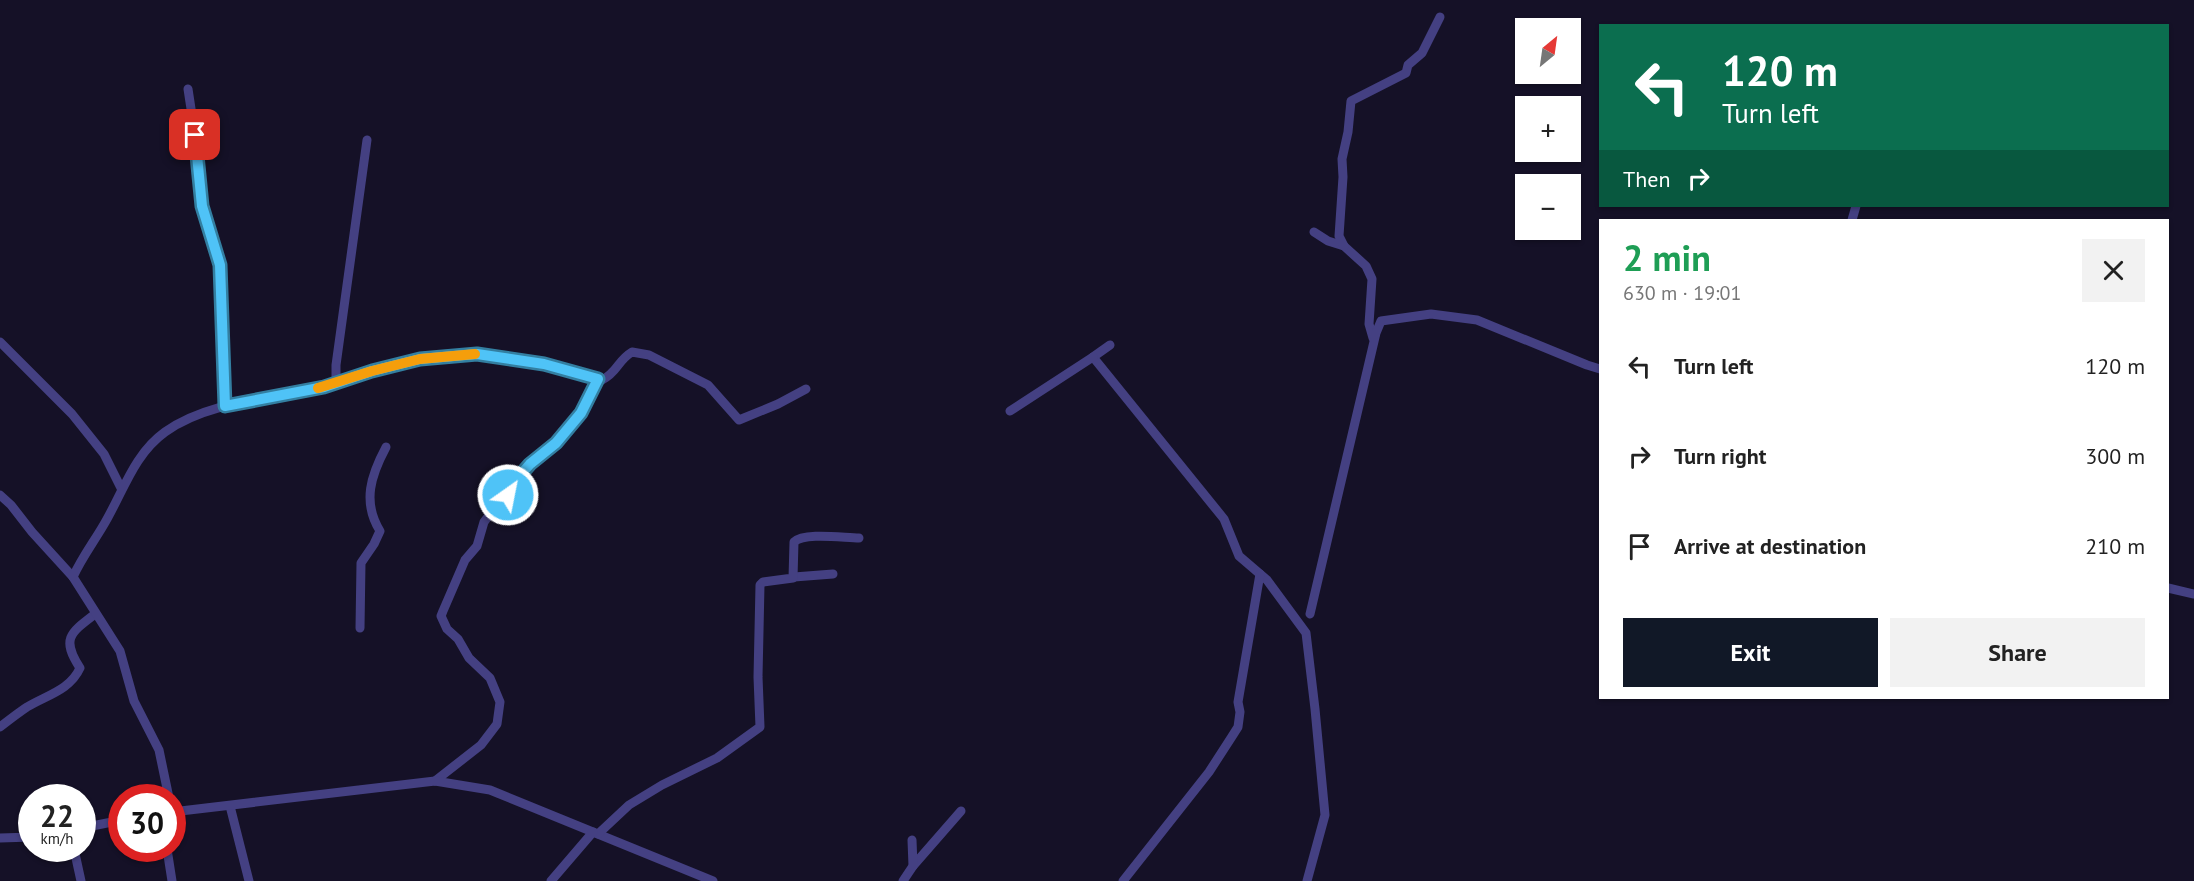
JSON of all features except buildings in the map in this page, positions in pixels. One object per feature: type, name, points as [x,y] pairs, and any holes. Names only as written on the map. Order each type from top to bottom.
[{"type":"street","points":[[1440,17],[1422,53],[1408,65],[1406,73],[1351,101],[1342,159],[1339,236],[1344,246],[1366,266],[1372,279],[1369,324],[1372,338],[1382,321],[1431,314],[1477,320],[1599,369]]},
{"type":"street","points":[[188,89],[202,206],[220,265],[225,406]]},
{"type":"street","points":[[336,383],[336,365],[367,140]]},
{"type":"street","points":[[1314,232],[1328,241],[1344,246]]},
{"type":"street","points":[[1310,614],[1376,333]]},
{"type":"street","points":[[0,342],[72,414],[104,454],[122,488]]},
{"type":"street","points":[[1010,411],[1110,345]]},
{"type":"street","points":[[73,577],[142,453],[165,432],[196,415],[225,406],[324,387],[372,371],[420,359],[477,354],[544,364],[602,380],[612,375],[621,359],[632,352],[650,356],[708,385],[739,420],[778,405],[806,388]]},
{"type":"street","points":[[1093,357],[1224,519],[1239,556],[1267,580],[1306,633],[1316,709],[1325,815],[1306,881]]},
{"type":"street","points":[[435,781],[481,745],[497,724],[500,702],[490,678],[469,658],[458,639],[447,629],[441,616],[443,611],[465,560],[477,546],[484,522],[508,495],[517,479],[530,464],[556,443],[581,413],[598,379]]},
{"type":"street","points":[[360,628],[361,563],[380,531],[373,519],[369,502],[377,464],[386,447]]},
{"type":"street","points":[[0,495],[73,577],[95,614],[113,638],[120,651],[134,701],[159,750],[166,784]]},
{"type":"street","points":[[794,577],[794,542],[796,539],[806,536],[859,538]]},
{"type":"street","points":[[550,881],[596,832],[629,805],[717,758],[760,727],[759,590],[763,582],[833,574]]},
{"type":"street","points":[[1123,881],[1209,772],[1238,727],[1240,711],[1238,702],[1260,574]]},
{"type":"street","points":[[2169,588],[2194,594]]},
{"type":"street","points":[[0,727],[27,707],[60,691],[75,678],[80,668],[70,653],[69,642],[72,634],[80,625],[95,614]]},
{"type":"street","points":[[186,811],[435,781],[490,790],[714,881]]},
{"type":"street","points":[[230,806],[249,881]]},
{"type":"street","points":[[903,881],[913,866],[961,811]]},
{"type":"street","points":[[0,838],[18,837]]},
{"type":"street","points":[[912,840],[913,866]]},
{"type":"street","points":[[77,862],[81,881]]},
{"type":"street","points":[[169,862],[172,881]]},
{"type":"slow traffic","points":[[318,388],[420,359],[475,354]]},
{"type":"route","points":[[195,135],[202,206],[220,265],[225,406],[324,387],[372,371],[420,359],[477,354],[544,364],[598,379],[581,413],[556,443],[530,464],[517,479],[508,495]]}]
